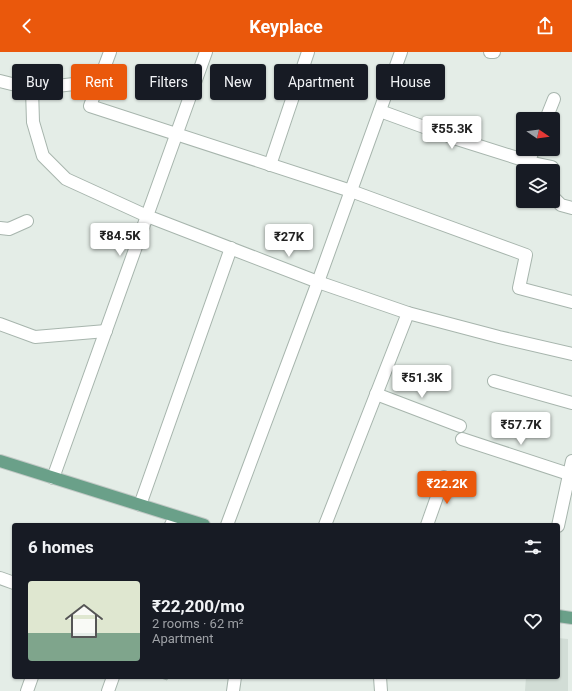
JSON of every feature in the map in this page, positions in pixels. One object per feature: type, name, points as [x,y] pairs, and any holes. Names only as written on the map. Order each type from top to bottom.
[{"type":"main road","points":[[0,462],[140,505],[173,521],[188,523]]},
{"type":"main road","points":[[560,616],[572,618]]},
{"type":"street","points":[[105,64],[110,52]]},
{"type":"street","points":[[53,478],[206,52]]},
{"type":"street","points":[[270,165],[308,52]]},
{"type":"street","points":[[229,523],[401,52]]},
{"type":"street","points":[[0,81],[12,84]]},
{"type":"street","points":[[549,112],[554,99]]},
{"type":"street","points":[[32,100],[33,122],[43,156],[66,179],[147,216],[318,282],[408,313],[499,337],[572,354]]},
{"type":"street","points":[[92,100],[90,106],[351,191],[526,255],[519,288],[572,302]]},
{"type":"street","points":[[380,112],[418,126],[538,164]]},
{"type":"street","points":[[528,162],[531,156]]},
{"type":"street","points":[[560,204],[572,208]]},
{"type":"street","points":[[0,228],[9,229],[27,220]]},
{"type":"street","points":[[140,505],[231,248]]},
{"type":"street","points":[[326,523],[408,313]]},
{"type":"street","points":[[0,324],[35,337],[106,331]]},
{"type":"street","points":[[494,381],[572,403]]},
{"type":"street","points":[[376,394],[460,426]]},
{"type":"street","points":[[462,439],[571,474]]},
{"type":"street","points":[[559,523],[571,474],[572,461]]},
{"type":"street","points":[[428,523],[444,477]]},
{"type":"street","points":[[0,578],[12,582]]},
{"type":"street","points":[[27,691],[31,679]]},
{"type":"street","points":[[108,691],[112,679]]},
{"type":"street","points":[[233,691],[235,679]]},
{"type":"street","points":[[380,679],[381,691]]},
{"type":"shaded area","points":[[560,638],[568,639],[568,691],[525,691],[526,679],[560,679]]}]
